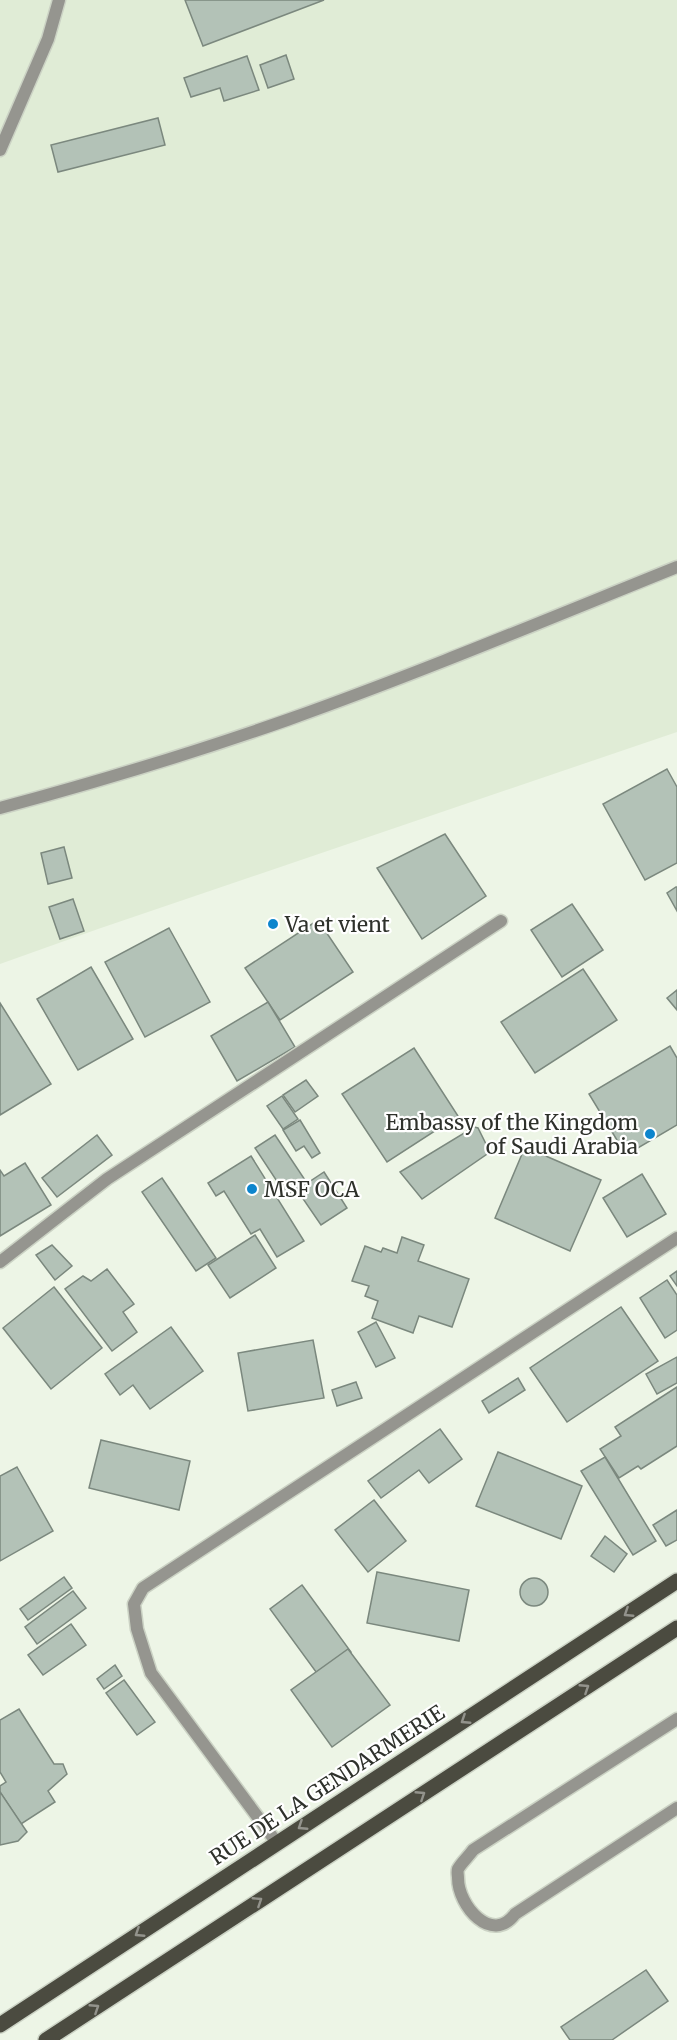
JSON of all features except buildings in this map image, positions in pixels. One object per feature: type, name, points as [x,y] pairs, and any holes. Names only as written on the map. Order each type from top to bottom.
[{"type":"main road","name":"RUE DE LA GENDARMERIE","points":[[0,2025],[677,1581]]},
{"type":"main road","points":[[46,2040],[677,1628]]},
{"type":"street","points":[[0,150],[48,39],[59,0]]},
{"type":"street","points":[[0,808],[93,782],[286,721],[383,685],[677,567]]},
{"type":"street","points":[[0,1262],[107,1179],[501,921]]},
{"type":"street","points":[[277,1842],[152,1673],[136,1629],[134,1604],[143,1588],[677,1238]]},
{"type":"street","points":[[677,1719],[473,1850],[458,1869],[458,1889],[464,1903],[475,1918],[492,1926],[510,1921],[515,1914],[677,1808]]},
{"type":"shaded area","points":[[0,0],[677,0],[677,732],[0,964]]},
{"type":"place","name":"Va et vient","points":[[273,924]]},
{"type":"place","name":"Embassy of the Kingdom of Saudi Arabia","points":[[650,1134]]},
{"type":"place","name":"MSF OCA","points":[[252,1189]]}]
